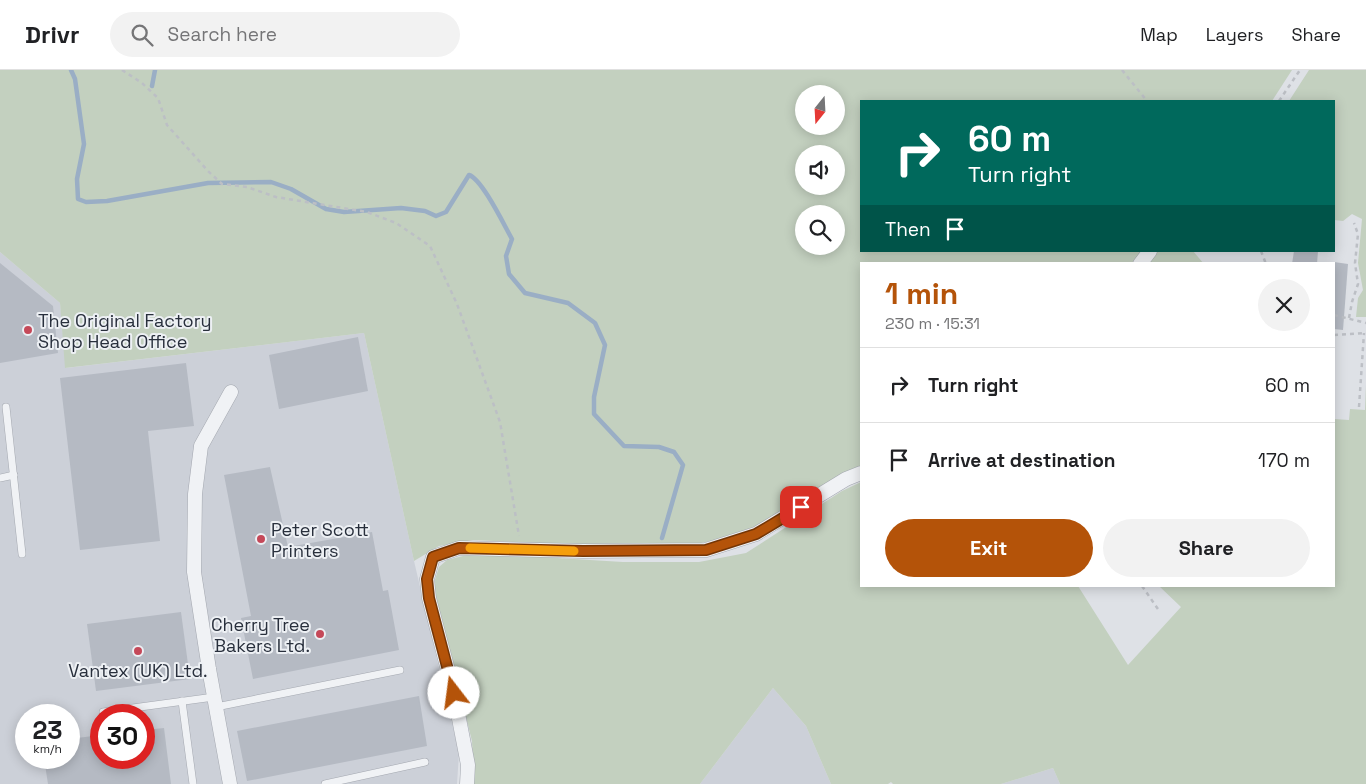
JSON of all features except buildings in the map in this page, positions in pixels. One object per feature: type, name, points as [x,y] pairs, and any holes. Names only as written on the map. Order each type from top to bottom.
[{"type":"street","points":[[1142,262],[1149,252]]},
{"type":"street","points":[[230,784],[194,572],[195,494],[201,446],[231,392]]},
{"type":"street","points":[[467,784],[468,765],[454,693],[429,598],[427,579],[433,557],[459,548],[583,551],[706,550],[756,534],[846,479],[860,472]]},
{"type":"lane","points":[[6,407],[22,554]]},
{"type":"lane","points":[[0,478],[14,476]]},
{"type":"lane","points":[[155,705],[182,701],[215,702],[400,670]]},
{"type":"lane","points":[[182,701],[193,784]]},
{"type":"lane","points":[[325,784],[425,762]]},
{"type":"path","points":[[122,70],[142,83],[158,98],[167,125],[222,184],[247,187],[276,197],[366,212],[396,223],[430,246],[457,304],[500,422],[522,550]]},
{"type":"path","points":[[1122,70],[1146,100]]},
{"type":"path","points":[[1280,100],[1300,70]]},
{"type":"path","points":[[1349,318],[1358,284],[1355,263],[1358,234],[1354,223]]},
{"type":"path","points":[[1335,315],[1366,323]]},
{"type":"path","points":[[1335,335],[1365,333],[1359,408]]},
{"type":"path","points":[[1143,587],[1160,612]]},
{"type":"shaded area","points":[[0,252],[60,303],[66,368],[364,333],[414,561],[459,753],[457,784],[0,784]]},
{"type":"shaded area","points":[[773,688],[806,726],[831,784],[700,784]]},
{"type":"shaded area","points":[[1053,768],[1060,784],[1001,784]]},
{"type":"green space","points":[[0,70],[1292,70],[1273,100],[860,100],[860,252],[1141,252],[1133,262],[860,262],[860,470],[750,531],[726,538],[701,543],[576,545],[473,540],[439,546],[414,561],[364,333],[65,368],[60,303],[0,252]]},
{"type":"green space","points":[[1309,70],[1366,70],[1366,317],[1356,317],[1358,298],[1363,290],[1358,263],[1362,219],[1352,214],[1343,221],[1335,220],[1335,100],[1290,100]]},
{"type":"green space","points":[[1157,252],[1194,252],[1202,262],[1150,262]]},
{"type":"green space","points":[[1366,385],[1366,784],[1060,784],[1053,768],[1001,784],[893,784],[891,782],[888,784],[831,784],[806,726],[773,688],[700,784],[474,784],[472,741],[433,586],[439,567],[447,560],[467,555],[491,554],[623,562],[699,562],[746,553],[842,491],[860,482],[860,587],[1079,587],[1128,665],[1181,607],[1160,587],[1335,587],[1335,419],[1349,420],[1350,409],[1365,410]]},
{"type":"waterway","points":[[71,70],[75,79],[84,144],[77,179],[78,199],[86,202],[107,201],[208,183],[271,182],[291,189],[326,209],[344,212],[401,208],[425,211],[436,216],[446,212],[469,175],[474,178],[486,193],[512,239],[506,256],[509,274],[525,293],[568,303],[595,323],[605,345],[594,397],[594,414],[624,446],[659,447],[674,452],[683,465],[662,538]]},
{"type":"waterway","points":[[152,86],[155,70]]},
{"type":"slow traffic","points":[[470,548],[574,551]]},
{"type":"place","name":"The Original Factory Shop Head Office","points":[[28,330]]},
{"type":"place","name":"Peter Scott Printers","points":[[261,539]]},
{"type":"place","name":"Cherry Tree Bakers Ltd.","points":[[320,634]]},
{"type":"place","name":"Vantex (UK) Ltd.","points":[[138,651]]},
{"type":"route","points":[[454,693],[429,598],[427,579],[433,557],[459,548],[583,551],[706,550],[756,534],[801,507]]}]
